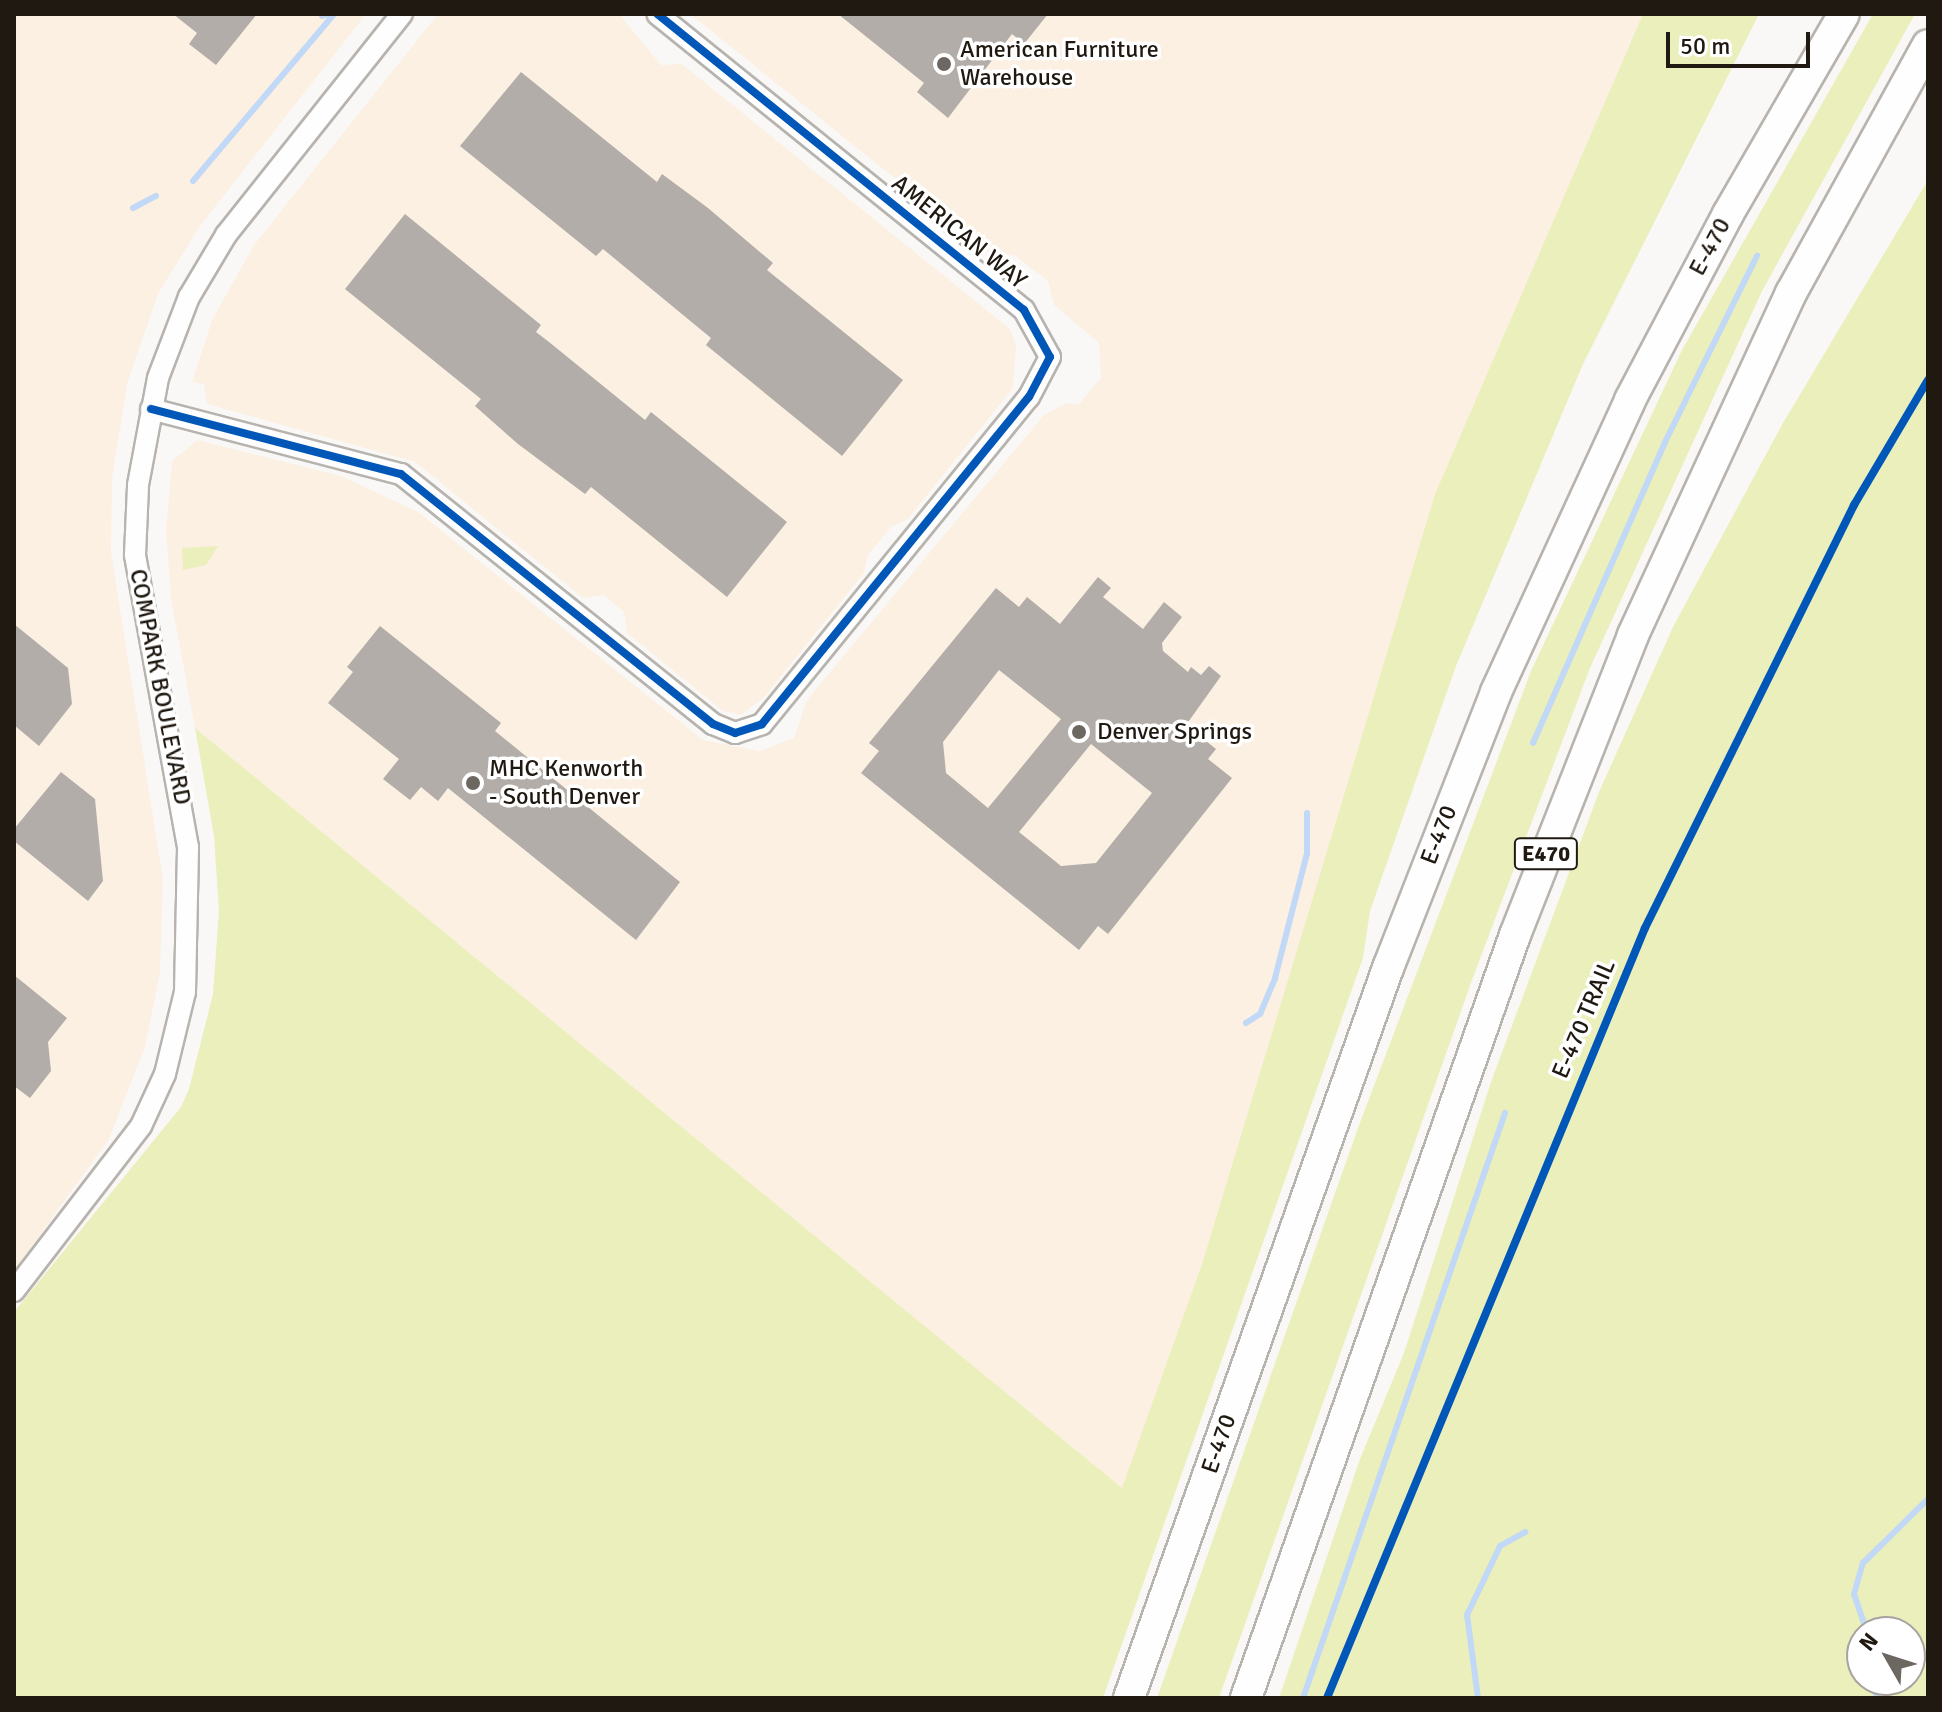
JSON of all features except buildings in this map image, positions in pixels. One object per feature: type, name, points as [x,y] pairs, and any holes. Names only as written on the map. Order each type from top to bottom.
[{"type":"highway","name":"E-470","points":[[1129,1698],[1388,968],[1502,679],[1630,400],[1728,214],[1844,14]]},
{"type":"highway","name":"E470","points":[[1246,1698],[1515,935],[1633,635],[1791,293],[1928,45]]},
{"type":"street","name":"COMPARK BOULEVARD","points":[[14,1291],[141,1126],[165,1074],[185,992],[188,847],[135,555],[151,409],[175,329],[212,258],[402,14]]},
{"type":"street","name":"AMERICAN WAY","points":[[151,409],[401,474],[713,724],[745,733],[769,717],[1029,397],[1050,357],[1024,310],[657,14]]},
{"type":"shaded area","points":[[14,14],[366,14],[200,226],[158,294],[128,381],[112,478],[111,552],[163,879],[160,973],[145,1047],[109,1139],[14,1271]]},
{"type":"shaded area","points":[[438,14],[619,14],[661,65],[682,64],[1010,329],[1016,345],[1013,388],[907,520],[891,527],[868,555],[864,573],[764,697],[741,715],[723,711],[627,633],[624,612],[603,595],[583,598],[415,462],[207,404],[204,384],[192,382],[212,320],[254,245]]},
{"type":"shaded area","points":[[690,14],[1643,14],[1435,494],[1202,1264],[1122,1489],[195,728],[171,599],[166,530],[172,461],[197,440],[341,476],[418,512],[703,740],[760,751],[794,738],[807,700],[1044,415],[1066,403],[1078,405],[1101,378],[1099,343],[1054,305],[1048,281],[1014,255],[988,253]]},
{"type":"green space","points":[[1643,14],[1759,14],[1583,364],[1456,666],[1370,911],[1363,958],[1103,1698],[14,1698],[14,1312],[181,1107],[189,1089],[213,994],[219,911],[214,836],[195,728],[1122,1488],[1202,1264],[1435,494]]},
{"type":"green space","points":[[1873,14],[1915,14],[1762,291],[1590,668],[1472,980],[1219,1698],[1157,1698],[1358,1128],[1531,671],[1682,350]]},
{"type":"green space","points":[[1928,180],[1928,1698],[1279,1698],[1360,1459],[1404,1353],[1491,1082],[1599,792],[1673,627],[1783,423]]},
{"type":"green space","points":[[218,546],[206,565],[183,570],[182,548]]},
{"type":"waterway","points":[[322,16],[328,14]]},
{"type":"waterway","points":[[193,181],[334,14]]},
{"type":"waterway","points":[[133,208],[156,196]]},
{"type":"waterway","points":[[1533,743],[1665,442],[1757,256]]},
{"type":"waterway","points":[[1246,1023],[1260,1014],[1275,978],[1307,853],[1307,813]]},
{"type":"waterway","points":[[1303,1698],[1505,1113]]},
{"type":"waterway","points":[[1862,1616],[1854,1594],[1863,1563],[1928,1499]]},
{"type":"waterway","points":[[1478,1698],[1467,1615],[1500,1546],[1525,1532]]},
{"type":"cycle path","points":[[151,409],[401,474],[713,724],[735,733],[762,724],[1029,397],[1050,357],[1024,310],[657,14]]},
{"type":"cycle path","name":"E-470 TRAIL","points":[[1327,1698],[1645,928],[1854,505],[1928,380]]},
{"type":"place","name":"American Furniture Warehouse","points":[[944,64]]},
{"type":"place","name":"Denver Springs","points":[[1079,732]]},
{"type":"place","name":"MHC Kenworth - South Denver","points":[[473,783]]}]
